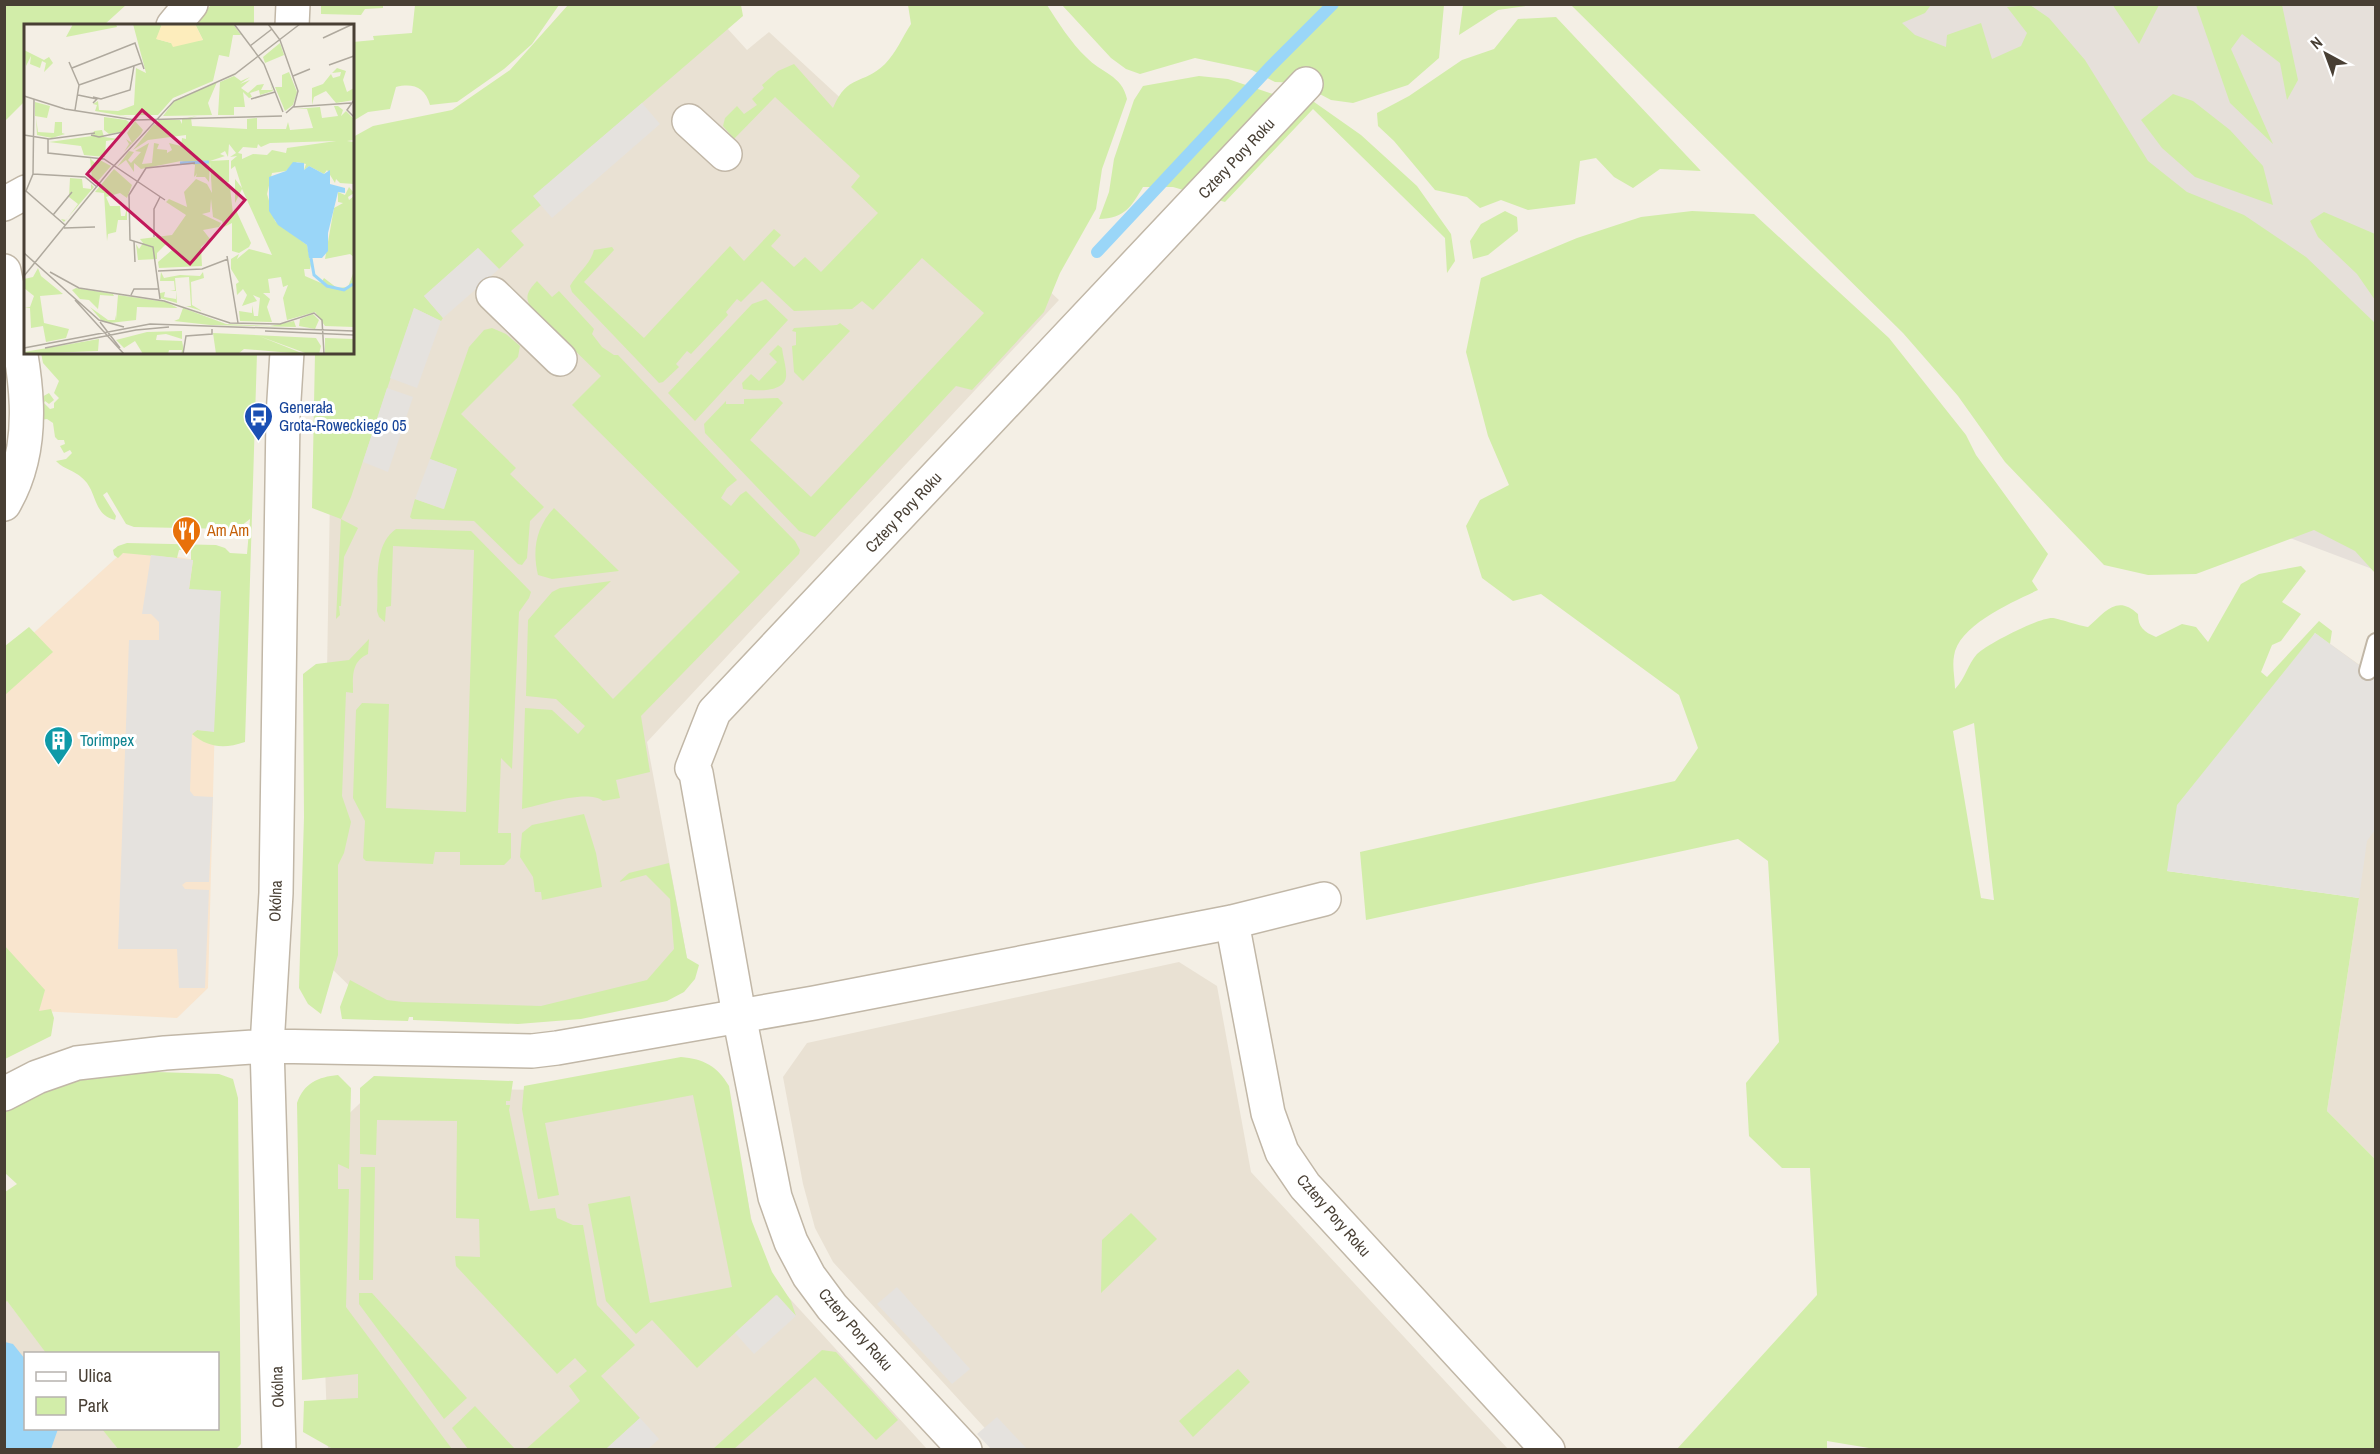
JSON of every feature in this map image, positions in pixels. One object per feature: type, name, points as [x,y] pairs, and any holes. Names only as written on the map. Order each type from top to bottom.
[{"type":"street","points":[[174,24],[191,4]]},
{"type":"street","points":[[292,24],[293,4]]},
{"type":"street","name":"Cztery Pory Roku","points":[[965,1449],[832,1307],[798,1258],[775,1197],[739,1015],[696,773],[692,768],[714,712],[1306,84]]},
{"type":"street","points":[[689,121],[725,154]]},
{"type":"street","points":[[4,272],[25,378],[28,415],[24,450],[4,504]]},
{"type":"street","points":[[493,294],[560,359]]},
{"type":"street","name":"Okólna","points":[[279,1449],[267,1046],[276,893],[283,416],[287,354]]},
{"type":"street","points":[[4,1094],[37,1077],[77,1063],[132,1056],[267,1046],[532,1051],[814,1003],[1232,921],[1324,899]]},
{"type":"street","name":"Cztery Pory Roku","points":[[1232,921],[1268,1113],[1282,1152],[1305,1186],[1548,1449]]},
{"type":"lane","points":[[2368,671],[2376,642]]},
{"type":"shaded area","points":[[1731,5],[2375,5],[2375,570],[2216,510]]},
{"type":"shaded area","points":[[727,28],[747,50],[769,32],[1059,300],[647,742],[687,958],[662,991],[546,1016],[376,1012],[326,963],[323,911],[331,435],[382,326]]},
{"type":"shaded area","points":[[642,103],[660,124],[552,218],[533,196]]},
{"type":"shaded area","points":[[478,248],[499,269],[443,318],[424,296]]},
{"type":"shaded area","points":[[414,308],[441,321],[417,388],[390,378]]},
{"type":"shaded area","points":[[387,388],[413,397],[388,472],[363,462]]},
{"type":"shaded area","points":[[430,459],[457,469],[444,509],[415,499]]},
{"type":"shaded area","points":[[127,548],[219,564],[208,988],[177,1018],[39,1011],[5,974],[5,659]]},
{"type":"shaded area","points":[[151,555],[193,560],[189,589],[221,591],[214,732],[197,730],[192,734],[190,791],[194,796],[213,797],[209,882],[186,882],[182,885],[185,889],[209,890],[205,988],[179,988],[177,949],[118,949],[129,640],[159,640],[159,622],[151,614],[142,614]]},
{"type":"shaded area","points":[[2315,633],[2375,676],[2375,1159],[2327,1111],[2359,898]]},
{"type":"shaded area","points":[[2315,633],[2375,677],[2375,830],[2367,841],[2359,898],[2167,871],[2177,805]]},
{"type":"shaded area","points":[[1179,962],[1217,986],[1251,1172],[1508,1449],[1004,1449],[833,1262],[815,1228],[803,1184],[783,1077],[807,1043]]},
{"type":"shaded area","points":[[726,1082],[760,1266],[927,1449],[328,1449],[317,1144],[377,1087],[542,1090]]},
{"type":"shaded area","points":[[897,1287],[970,1369],[952,1384],[877,1304]]},
{"type":"shaded area","points":[[777,1295],[796,1316],[754,1354],[735,1333]]},
{"type":"shaded area","points":[[7,1301],[46,1352],[24,1352],[24,1430],[104,1430],[118,1449],[5,1449],[4,1303]]},
{"type":"shaded area","points":[[997,1417],[1027,1449],[991,1449],[977,1434]]},
{"type":"shaded area","points":[[640,1418],[659,1439],[648,1449],[606,1449]]},
{"type":"green space","points":[[5,4],[126,5],[105,24],[24,24],[24,102],[5,121]]},
{"type":"green space","points":[[321,4],[383,5],[383,8],[365,9],[361,15],[321,14]]},
{"type":"green space","points":[[415,4],[559,5],[532,44],[504,69],[457,102],[430,105],[422,90],[413,86],[396,87],[390,109],[368,112],[354,120],[354,42],[374,40],[373,36],[412,33]]},
{"type":"green space","points":[[1463,4],[1532,5],[1498,10],[1459,35]]},
{"type":"green space","points":[[211,5],[254,5],[254,24],[193,24]]},
{"type":"green space","points":[[568,5],[741,5],[743,16],[534,196],[541,205],[511,231],[524,245],[499,269],[478,248],[424,296],[443,318],[441,321],[414,308],[351,497],[341,519],[312,508],[315,354],[354,354],[354,136],[373,126],[452,110],[510,70]]},
{"type":"green space","points":[[908,5],[1047,5],[1075,46],[1092,62],[1116,79],[1127,99],[1102,169],[1096,209],[1060,273],[1044,312],[972,390],[956,386],[815,537],[799,531],[705,433],[704,424],[726,401],[726,404],[744,404],[744,399],[778,398],[783,403],[750,440],[811,497],[984,313],[922,258],[873,310],[862,301],[852,309],[794,311],[762,281],[741,302],[737,299],[726,312],[728,315],[691,354],[687,351],[676,364],[679,367],[659,383],[572,292],[570,286],[590,260],[594,250],[612,247],[614,250],[584,282],[644,338],[730,246],[744,261],[774,229],[781,235],[771,246],[794,267],[805,257],[821,272],[878,213],[851,187],[860,176],[775,97],[734,139],[723,126],[725,118],[737,106],[744,114],[757,105],[752,99],[764,88],[762,85],[778,71],[794,64],[833,108],[844,89],[877,71],[893,55],[911,24]]},
{"type":"green space","points":[[1062,5],[1444,5],[1439,58],[1408,85],[1353,103],[1331,100],[1299,83],[1275,82],[1252,70],[1195,58],[1140,74],[1126,69],[1111,58]]},
{"type":"green space","points":[[1571,5],[1931,5],[1925,13],[1902,23],[1915,35],[1946,47],[1947,35],[1981,23],[1992,59],[2021,46],[2027,33],[2007,7],[2030,5],[2049,18],[2085,60],[2148,161],[2187,192],[2244,215],[2306,257],[2375,323],[2375,573],[2355,551],[2314,530],[2196,574],[2148,575],[2104,565],[2005,462],[1958,396],[1903,333]]},
{"type":"green space","points":[[2113,5],[2159,5],[2139,44],[2114,7]]},
{"type":"green space","points":[[2196,5],[2282,5],[2298,80],[2287,100],[2280,63],[2242,34],[2231,49],[2273,144],[2230,103]]},
{"type":"green space","points":[[1556,17],[1701,171],[1660,169],[1633,188],[1614,177],[1596,158],[1580,161],[1575,204],[1528,210],[1501,200],[1480,208],[1467,197],[1435,190],[1394,141],[1378,126],[1377,113],[1409,96],[1462,60],[1494,49],[1518,19]]},
{"type":"green space","points":[[1199,76],[1228,79],[1282,97],[1307,97],[1361,135],[1417,186],[1451,234],[1455,261],[1447,273],[1445,238],[1313,109],[1225,202],[1173,187],[1143,187],[1135,200],[1121,214],[1099,219],[1109,192],[1114,159],[1134,100],[1143,86]]},
{"type":"green space","points":[[2173,94],[2193,101],[2230,130],[2263,166],[2273,205],[2195,177],[2162,148],[2141,120]]},
{"type":"green space","points":[[1505,211],[1517,217],[1518,231],[1488,255],[1473,259],[1470,241],[1481,224]]},
{"type":"green space","points":[[1692,211],[1754,214],[1889,338],[1966,435],[1976,455],[2048,554],[2032,581],[2038,590],[1988,616],[1965,634],[1953,660],[1955,689],[1977,654],[2001,638],[2036,622],[2052,618],[2088,627],[2112,607],[2124,605],[2138,614],[2142,628],[2156,637],[2182,624],[2196,627],[2208,642],[2241,584],[2259,574],[2301,566],[2306,571],[2282,602],[2301,614],[2281,641],[2272,645],[2261,672],[2267,677],[2319,621],[2332,631],[2330,644],[2315,633],[2167,871],[2359,898],[2327,1111],[2375,1159],[2375,1449],[1881,1450],[1827,1441],[1827,1449],[1677,1449],[1817,1295],[1810,1168],[1782,1168],[1749,1136],[1746,1083],[1779,1042],[1768,861],[1738,839],[1366,920],[1360,852],[1675,781],[1698,748],[1679,695],[1541,594],[1513,601],[1482,578],[1466,526],[1480,500],[1509,485],[1488,436],[1466,352],[1481,278],[1577,238],[1641,217]],"holes":[[[1974,723],[1994,900],[1981,898],[1953,731]]]},
{"type":"green space","points":[[2324,212],[2375,234],[2375,300],[2357,274],[2318,237],[2310,221]]},
{"type":"green space","points":[[537,281],[552,297],[559,291],[594,329],[592,334],[602,347],[618,355],[737,480],[727,488],[721,498],[731,506],[746,491],[795,541],[800,550],[799,554],[641,716],[650,772],[616,780],[620,798],[603,801],[596,798],[576,797],[522,809],[525,708],[552,710],[578,734],[585,726],[556,699],[526,696],[528,620],[552,592],[560,588],[611,581],[554,636],[613,699],[740,572],[572,405],[601,376],[531,308],[528,294]]},
{"type":"green space","points":[[766,299],[788,320],[695,421],[668,393],[752,304]]},
{"type":"green space","points":[[840,323],[850,331],[803,381],[794,372],[792,346],[796,345],[796,332],[792,331],[794,328]]},
{"type":"green space","points":[[492,328],[506,334],[520,346],[518,357],[461,414],[516,468],[510,474],[544,507],[530,521],[527,558],[522,565],[518,564],[474,521],[412,519],[410,517],[415,499],[443,509],[457,469],[430,459],[469,347],[484,330]]},
{"type":"green space","points":[[778,345],[782,348],[786,377],[784,382],[768,390],[743,389],[742,383],[751,374],[759,381],[777,362],[769,354]]},
{"type":"green space","points":[[41,354],[257,354],[245,742],[230,746],[217,746],[204,742],[192,734],[197,730],[214,731],[189,589],[193,560],[191,560],[191,550],[179,550],[177,558],[123,553],[118,558],[114,555],[113,550],[127,543],[216,545],[225,548],[230,553],[247,554],[250,519],[241,526],[230,529],[134,527],[126,524],[107,492],[103,495],[116,516],[115,520],[108,518],[97,505],[87,483],[79,475],[56,461],[66,459],[72,453],[70,450],[64,453],[60,446],[65,444],[64,440],[58,440],[55,437],[53,423],[47,419],[40,420],[40,398],[49,393],[54,400],[49,404],[45,401],[44,403],[50,409],[54,408],[54,403],[59,398],[54,393],[59,381],[43,363]]},
{"type":"green space","points":[[554,508],[619,571],[552,579],[538,575],[535,557],[537,539],[543,523]]},
{"type":"green space","points":[[341,519],[358,528],[344,557],[340,615],[336,619]]},
{"type":"green space","points":[[396,529],[471,531],[531,592],[519,612],[512,769],[501,758],[498,833],[511,833],[511,858],[504,865],[460,865],[460,852],[435,852],[433,864],[366,861],[363,858],[365,821],[353,798],[356,710],[362,703],[389,704],[386,808],[466,812],[474,550],[393,546],[391,606],[386,607],[385,622],[379,617],[377,611],[378,566],[383,545]]},
{"type":"green space","points":[[29,627],[53,652],[5,695],[5,646]]},
{"type":"green space","points":[[369,639],[368,654],[358,661],[354,670],[353,693],[346,692],[342,796],[351,822],[344,853],[338,865],[338,955],[321,1014],[308,1004],[299,988],[304,817],[303,674],[316,664],[349,660]]},
{"type":"green space","points":[[584,814],[596,853],[602,887],[542,900],[541,892],[535,892],[533,877],[520,857],[522,833],[532,825]]},
{"type":"green space","points":[[669,863],[687,958],[699,965],[695,979],[684,992],[667,1001],[581,1019],[518,1024],[413,1020],[413,1017],[409,1017],[408,1021],[342,1019],[340,1007],[350,980],[387,1000],[541,1006],[647,980],[674,949],[670,899],[646,875],[619,882],[629,873]]},
{"type":"green space","points":[[4,945],[45,990],[39,1011],[51,1009],[54,1018],[51,1036],[5,1059]]},
{"type":"green space","points":[[681,1057],[709,1065],[720,1073],[729,1086],[751,1219],[772,1272],[791,1301],[796,1316],[776,1295],[697,1368],[652,1320],[636,1334],[606,1301],[588,1204],[630,1196],[650,1303],[732,1287],[693,1095],[545,1123],[559,1195],[538,1199],[522,1109],[524,1086]]},
{"type":"green space","points":[[156,1072],[219,1074],[233,1079],[238,1098],[241,1444],[236,1449],[118,1449],[103,1430],[219,1430],[219,1352],[45,1352],[7,1301],[5,1303],[5,1192],[17,1184],[5,1173],[6,1112],[43,1092],[70,1082],[113,1075]]},
{"type":"green space","points":[[338,1075],[351,1088],[349,1169],[338,1164],[338,1189],[349,1189],[346,1307],[452,1449],[333,1449],[303,1432],[304,1401],[358,1398],[358,1374],[302,1380],[297,1103],[304,1090],[313,1082],[324,1077]]},
{"type":"green space","points":[[374,1076],[513,1081],[510,1101],[506,1101],[506,1105],[510,1105],[509,1110],[530,1211],[555,1208],[557,1218],[573,1225],[583,1225],[597,1305],[635,1345],[601,1376],[640,1418],[606,1449],[526,1449],[580,1401],[569,1386],[587,1371],[575,1358],[557,1374],[456,1266],[455,1256],[480,1257],[479,1219],[456,1218],[457,1121],[377,1120],[376,1155],[360,1154],[360,1088]]},
{"type":"green space","points":[[361,1167],[375,1167],[373,1280],[359,1280]]},
{"type":"green space","points":[[1131,1213],[1157,1239],[1101,1293],[1102,1240]]},
{"type":"green space","points":[[359,1293],[372,1293],[467,1398],[444,1419],[359,1304]]},
{"type":"green space","points":[[822,1350],[836,1352],[898,1420],[876,1440],[815,1377],[734,1449],[713,1449]]},
{"type":"green space","points":[[1238,1369],[1250,1382],[1193,1437],[1179,1421]]},
{"type":"green space","points":[[475,1406],[515,1449],[468,1449],[452,1428]]},
{"type":"water","points":[[5,1342],[13,1344],[24,1358],[24,1430],[58,1430],[51,1449],[5,1449]]},
{"type":"waterway","points":[[1097,252],[1270,67],[1333,4]]},
{"type":"place","name":"Generała Grota-Roweckiego 05","points":[[258,442]]},
{"type":"place","name":"Am Am","points":[[186,556]]},
{"type":"place","name":"Torimpex","points":[[59,766]]}]
